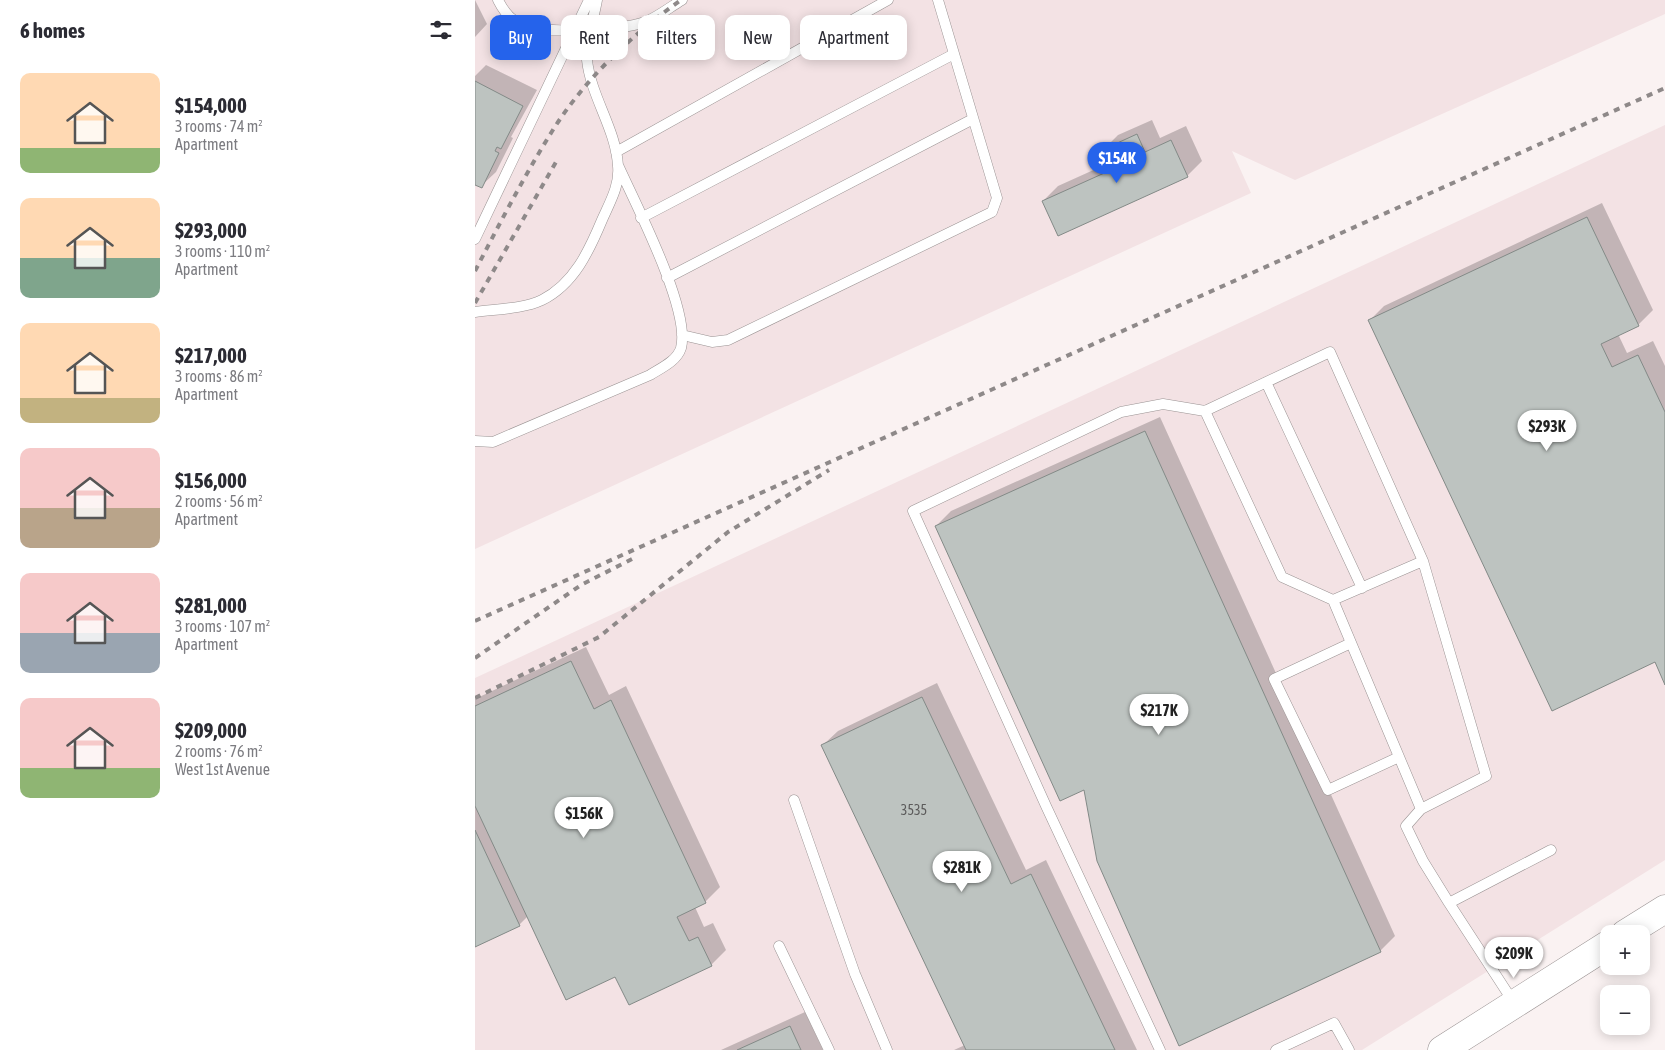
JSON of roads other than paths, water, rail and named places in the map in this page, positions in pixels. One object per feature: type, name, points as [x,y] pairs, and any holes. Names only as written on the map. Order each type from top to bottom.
[{"type":"street","points":[[1639,925],[1665,909]]},
{"type":"street","points":[[1442,1050],[1600,950]]},
{"type":"lane","points":[[498,0],[503,10],[516,22],[537,28],[561,29]]},
{"type":"lane","points":[[582,15],[589,0]]},
{"type":"lane","points":[[594,15],[597,0]]},
{"type":"lane","points":[[628,24],[644,22],[682,0]]},
{"type":"lane","points":[[615,152],[888,0]]},
{"type":"lane","points":[[682,336],[712,342],[728,340],[985,216],[996,206],[997,198],[939,0]]},
{"type":"lane","points":[[641,218],[954,54]]},
{"type":"lane","points":[[475,239],[561,58]]},
{"type":"lane","points":[[475,441],[493,442],[650,375],[672,361],[680,349],[682,336],[677,309],[667,278],[618,165],[591,80],[587,60]]},
{"type":"lane","points":[[667,278],[973,119]]},
{"type":"lane","points":[[475,312],[541,300],[561,288],[574,274],[591,247],[618,182],[618,165]]},
{"type":"lane","points":[[1160,1050],[1046,806],[913,511],[1121,412],[1163,404],[1205,411],[1330,352],[1423,561],[1485,776],[1421,809],[1407,826],[1423,861],[1515,1004]]},
{"type":"lane","points":[[1266,382],[1362,588]]},
{"type":"lane","points":[[1205,411],[1282,577],[1333,600],[1421,809]]},
{"type":"lane","points":[[1333,600],[1423,561]]},
{"type":"lane","points":[[1351,643],[1274,679],[1328,790],[1399,757]]},
{"type":"lane","points":[[794,800],[855,974],[887,1050]]},
{"type":"lane","points":[[1449,903],[1551,850]]},
{"type":"lane","points":[[779,946],[829,1050]]},
{"type":"lane","points":[[1276,1050],[1334,1023],[1349,1050]]},
{"type":"railway","points":[[475,271],[541,150],[578,95],[626,44],[681,0]]},
{"type":"railway","points":[[475,621],[1665,88]]},
{"type":"railway","points":[[475,303],[556,162]]},
{"type":"railway","points":[[475,698],[599,637],[728,532],[829,470]]},
{"type":"railway","points":[[475,658],[581,585],[632,559]]}]
